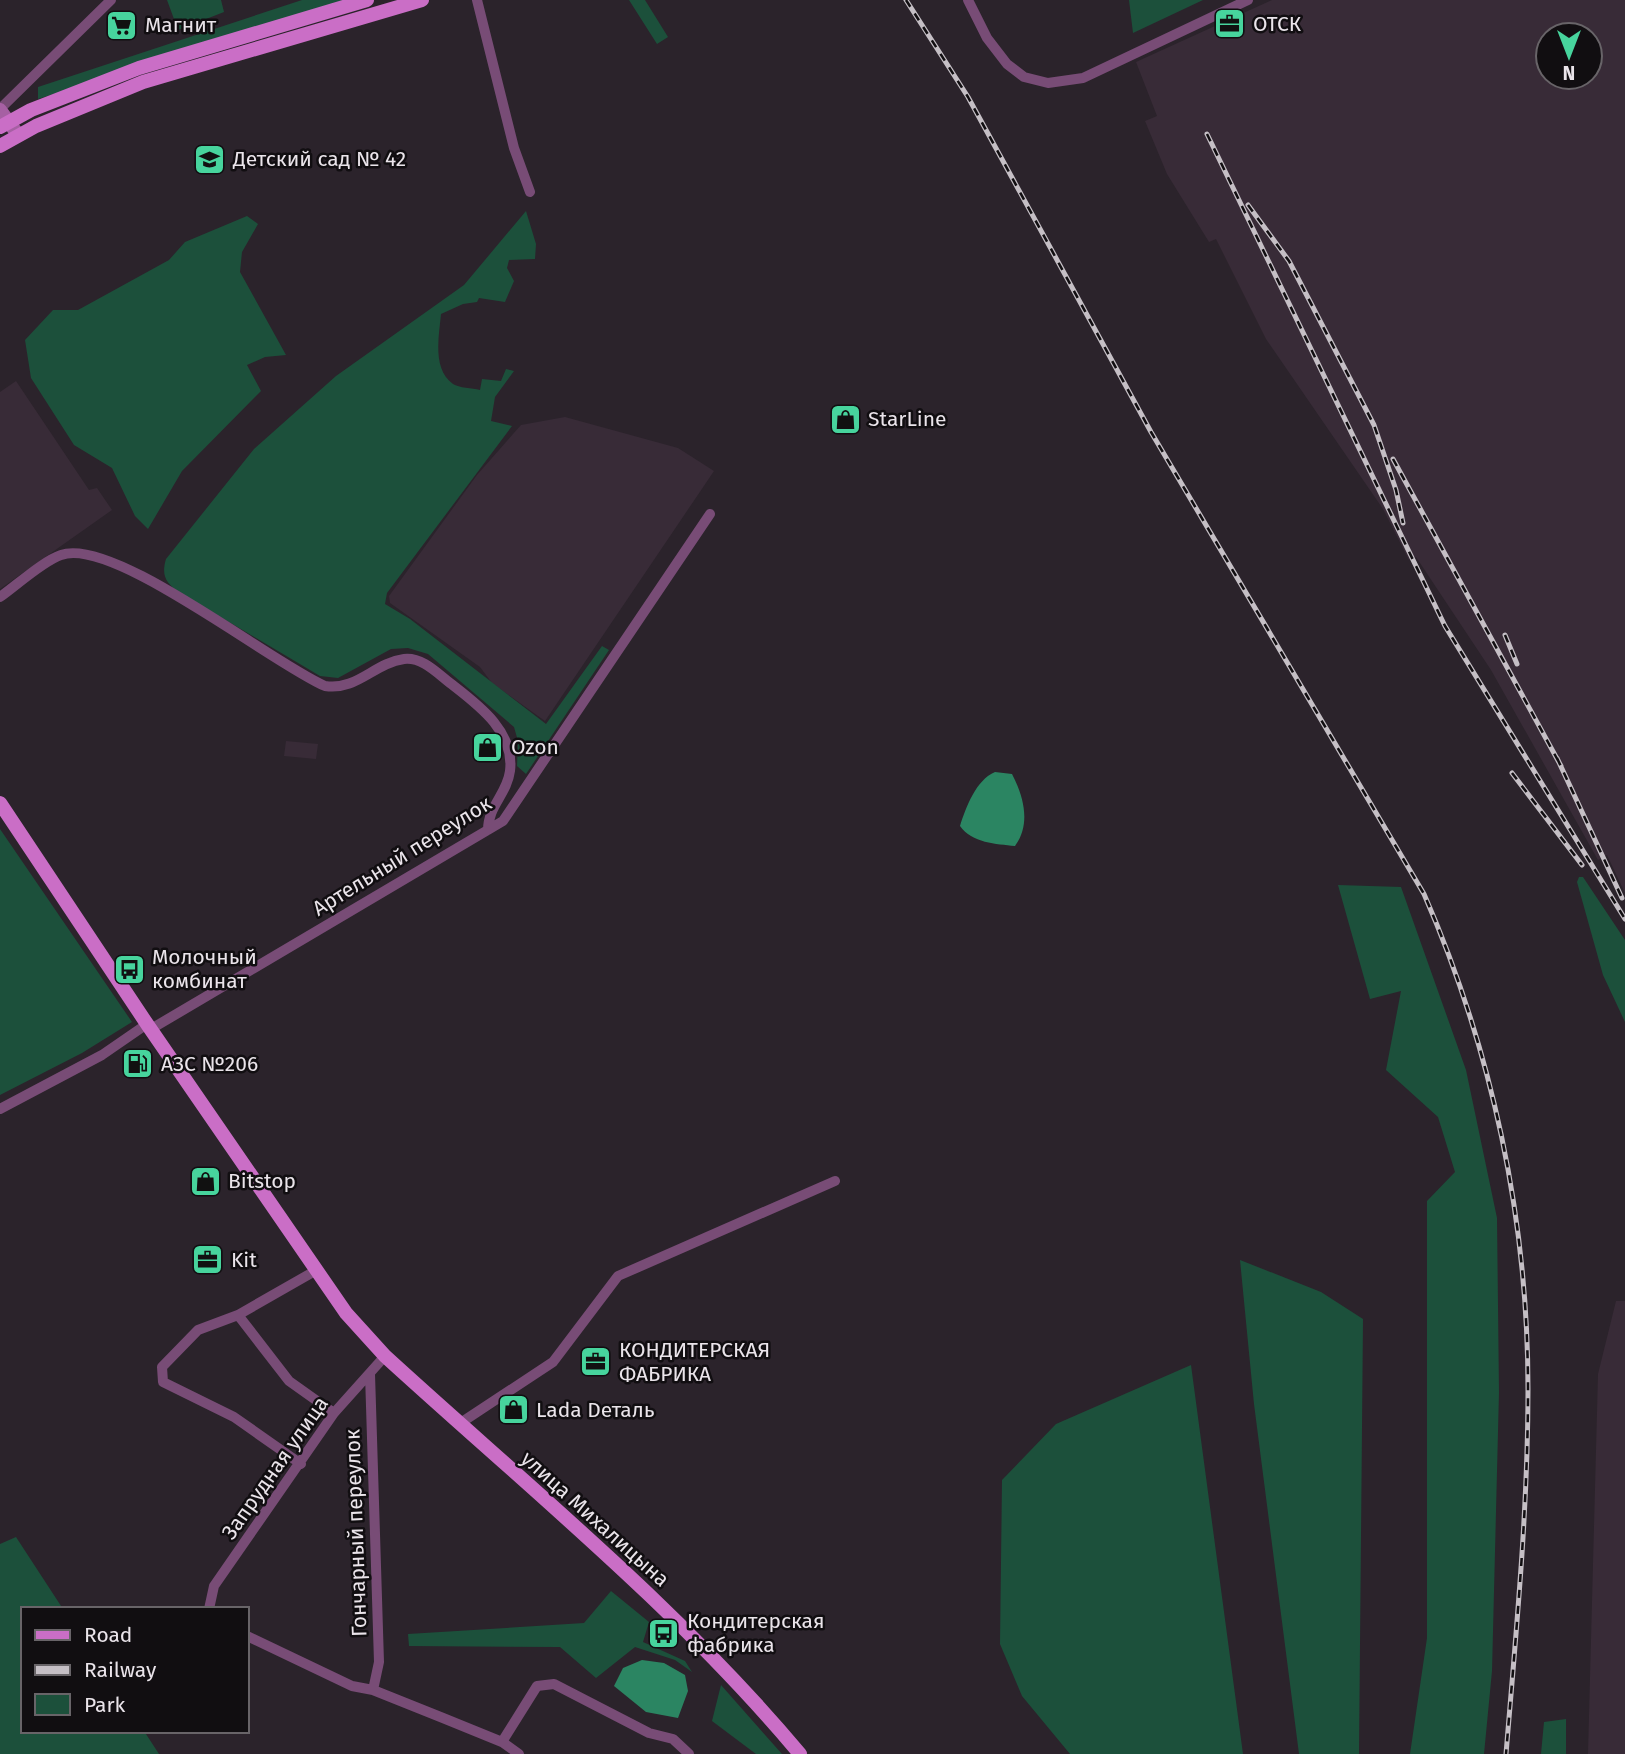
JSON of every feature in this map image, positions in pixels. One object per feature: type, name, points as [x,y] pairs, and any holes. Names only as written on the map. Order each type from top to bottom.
[{"type":"main road","points":[[17,135],[2,117],[139,68],[366,0]]},
{"type":"main road","points":[[0,146],[17,135],[143,82],[422,0]]},
{"type":"main road","name":"улица Михалицына","points":[[0,803],[148,1027],[346,1313],[385,1356],[674,1620],[800,1754]]},
{"type":"street","points":[[2,117],[111,0]]},
{"type":"street","points":[[477,0],[514,148],[530,192]]},
{"type":"street","points":[[968,0],[987,38],[1007,64],[1024,77],[1048,83],[1083,78],[1248,0]]},
{"type":"street","name":"Артельный переулок","points":[[0,1109],[102,1055],[503,821],[710,514]]},
{"type":"street","points":[[0,597],[61,555],[80,552],[102,557],[141,576],[325,686],[346,687],[394,662],[421,661],[485,710],[508,748],[510,771],[492,808],[488,830]]},
{"type":"street","points":[[459,1424],[553,1362],[618,1276],[835,1181]]},
{"type":"street","points":[[302,1464],[234,1418],[163,1382],[162,1367],[198,1330],[238,1314],[316,1271]]},
{"type":"street","points":[[238,1314],[289,1381],[334,1413]]},
{"type":"street","name":"Запрудная улица","points":[[209,1607],[214,1586],[302,1464],[334,1413],[385,1356]]},
{"type":"street","name":"Гончарный переулок","points":[[370,1374],[379,1662],[373,1690]]},
{"type":"street","points":[[248,1636],[352,1686],[373,1690],[502,1742],[519,1754]]},
{"type":"street","points":[[502,1742],[537,1686],[554,1684],[649,1733],[673,1739],[689,1754]]},
{"type":"shaded area","points":[[1272,0],[1625,0],[1625,893],[1607,855],[1598,860],[1491,670],[1416,557],[1409,560],[1383,509],[1266,339],[1216,239],[1209,242],[1167,174],[1145,121],[1157,116],[1136,62]]},
{"type":"shaded area","points":[[16,381],[89,490],[97,488],[112,510],[0,589],[0,392]]},
{"type":"shaded area","points":[[565,417],[678,448],[714,471],[545,721],[492,683],[480,667],[390,603],[389,596],[477,475],[521,425]]},
{"type":"shaded area","points":[[286,741],[318,744],[316,759],[284,756]]},
{"type":"shaded area","points":[[995,772],[1012,774],[1020,792],[1024,820],[1020,838],[1015,846],[978,839],[960,826],[977,788]]},
{"type":"shaded area","points":[[1616,1301],[1625,1301],[1625,1754],[1588,1754],[1598,1374]]},
{"type":"shaded area","points":[[642,1660],[664,1663],[685,1675],[688,1691],[678,1718],[646,1712],[614,1686],[623,1668]]},
{"type":"green space","points":[[167,0],[221,0],[224,12],[178,30]]},
{"type":"green space","points":[[302,0],[348,0],[38,99],[38,87]]},
{"type":"green space","points":[[629,0],[645,0],[668,37],[657,44]]},
{"type":"green space","points":[[1129,0],[1203,0],[1133,33]]},
{"type":"green space","points":[[526,211],[536,244],[535,259],[509,260],[507,268],[514,281],[505,302],[479,298],[477,302],[463,304],[441,314],[438,342],[442,370],[453,384],[480,390],[482,379],[501,381],[506,369],[514,371],[495,397],[491,421],[512,426],[387,593],[385,604],[410,619],[546,724],[602,646],[609,650],[526,774],[517,766],[518,741],[514,727],[428,654],[408,648],[391,649],[338,678],[320,676],[180,593],[168,582],[164,570],[166,559],[254,449],[336,376],[464,285]]},
{"type":"green space","points":[[247,216],[258,224],[242,252],[240,272],[286,355],[265,357],[247,365],[261,391],[182,471],[148,529],[135,516],[112,468],[74,445],[31,378],[25,340],[53,310],[78,310],[169,260],[185,242]]},
{"type":"green space","points":[[0,829],[132,1022],[82,1053],[0,1095]]},
{"type":"green space","points":[[1579,877],[1583,877],[1625,940],[1625,1022],[1603,975],[1577,882]]},
{"type":"green space","points":[[1338,885],[1401,887],[1466,1070],[1497,1218],[1499,1392],[1492,1671],[1484,1754],[1410,1754],[1427,1638],[1427,1201],[1455,1172],[1438,1117],[1386,1070],[1401,991],[1370,999]]},
{"type":"green space","points":[[1240,1260],[1321,1292],[1363,1319],[1359,1754],[1299,1754],[1254,1404]]},
{"type":"green space","points":[[1191,1365],[1243,1754],[1070,1754],[1022,1696],[1000,1644],[1002,1480],[1056,1424]]},
{"type":"green space","points":[[16,1537],[62,1607],[21,1607],[21,1733],[145,1733],[159,1754],[0,1754],[0,1544]]},
{"type":"green space","points":[[611,1591],[649,1622],[643,1642],[685,1661],[692,1672],[675,1660],[635,1647],[596,1678],[560,1647],[409,1646],[408,1634],[584,1623]]},
{"type":"green space","points":[[721,1685],[782,1754],[756,1754],[712,1721]]},
{"type":"green space","points":[[1566,1719],[1566,1754],[1541,1754],[1544,1722]]},
{"type":"railway","points":[[906,0],[968,97],[1151,432],[1424,894],[1469,1013],[1502,1136],[1513,1199],[1526,1325],[1526,1480],[1506,1754]]},
{"type":"railway","points":[[1207,134],[1445,626],[1625,919]]},
{"type":"railway","points":[[1248,205],[1289,261],[1374,425],[1396,490],[1403,523]]},
{"type":"railway","points":[[1393,459],[1561,766]]},
{"type":"railway","points":[[1505,635],[1517,664]]},
{"type":"railway","points":[[1557,758],[1622,898]]},
{"type":"railway","points":[[1512,773],[1582,865]]},
{"type":"place","name":"ОТСК","points":[[1230,24]]},
{"type":"place","name":"Магнит","points":[[122,25]]},
{"type":"place","name":"Детский сад № 42","points":[[210,159]]},
{"type":"place","name":"StarLine","points":[[845,419]]},
{"type":"place","name":"Ozon","points":[[488,747]]},
{"type":"place","name":"Молочный комбинат","points":[[129,969]]},
{"type":"place","name":"АЗС №206","points":[[138,1064]]},
{"type":"place","name":"Bitstop","points":[[205,1181]]},
{"type":"place","name":"Kit","points":[[208,1260]]},
{"type":"place","name":"КОНДИТЕРСКАЯ ФАБРИКА","points":[[596,1362]]},
{"type":"place","name":"Lada Dеталь","points":[[513,1410]]},
{"type":"place","name":"Кондитерская фабрика","points":[[664,1633]]}]
